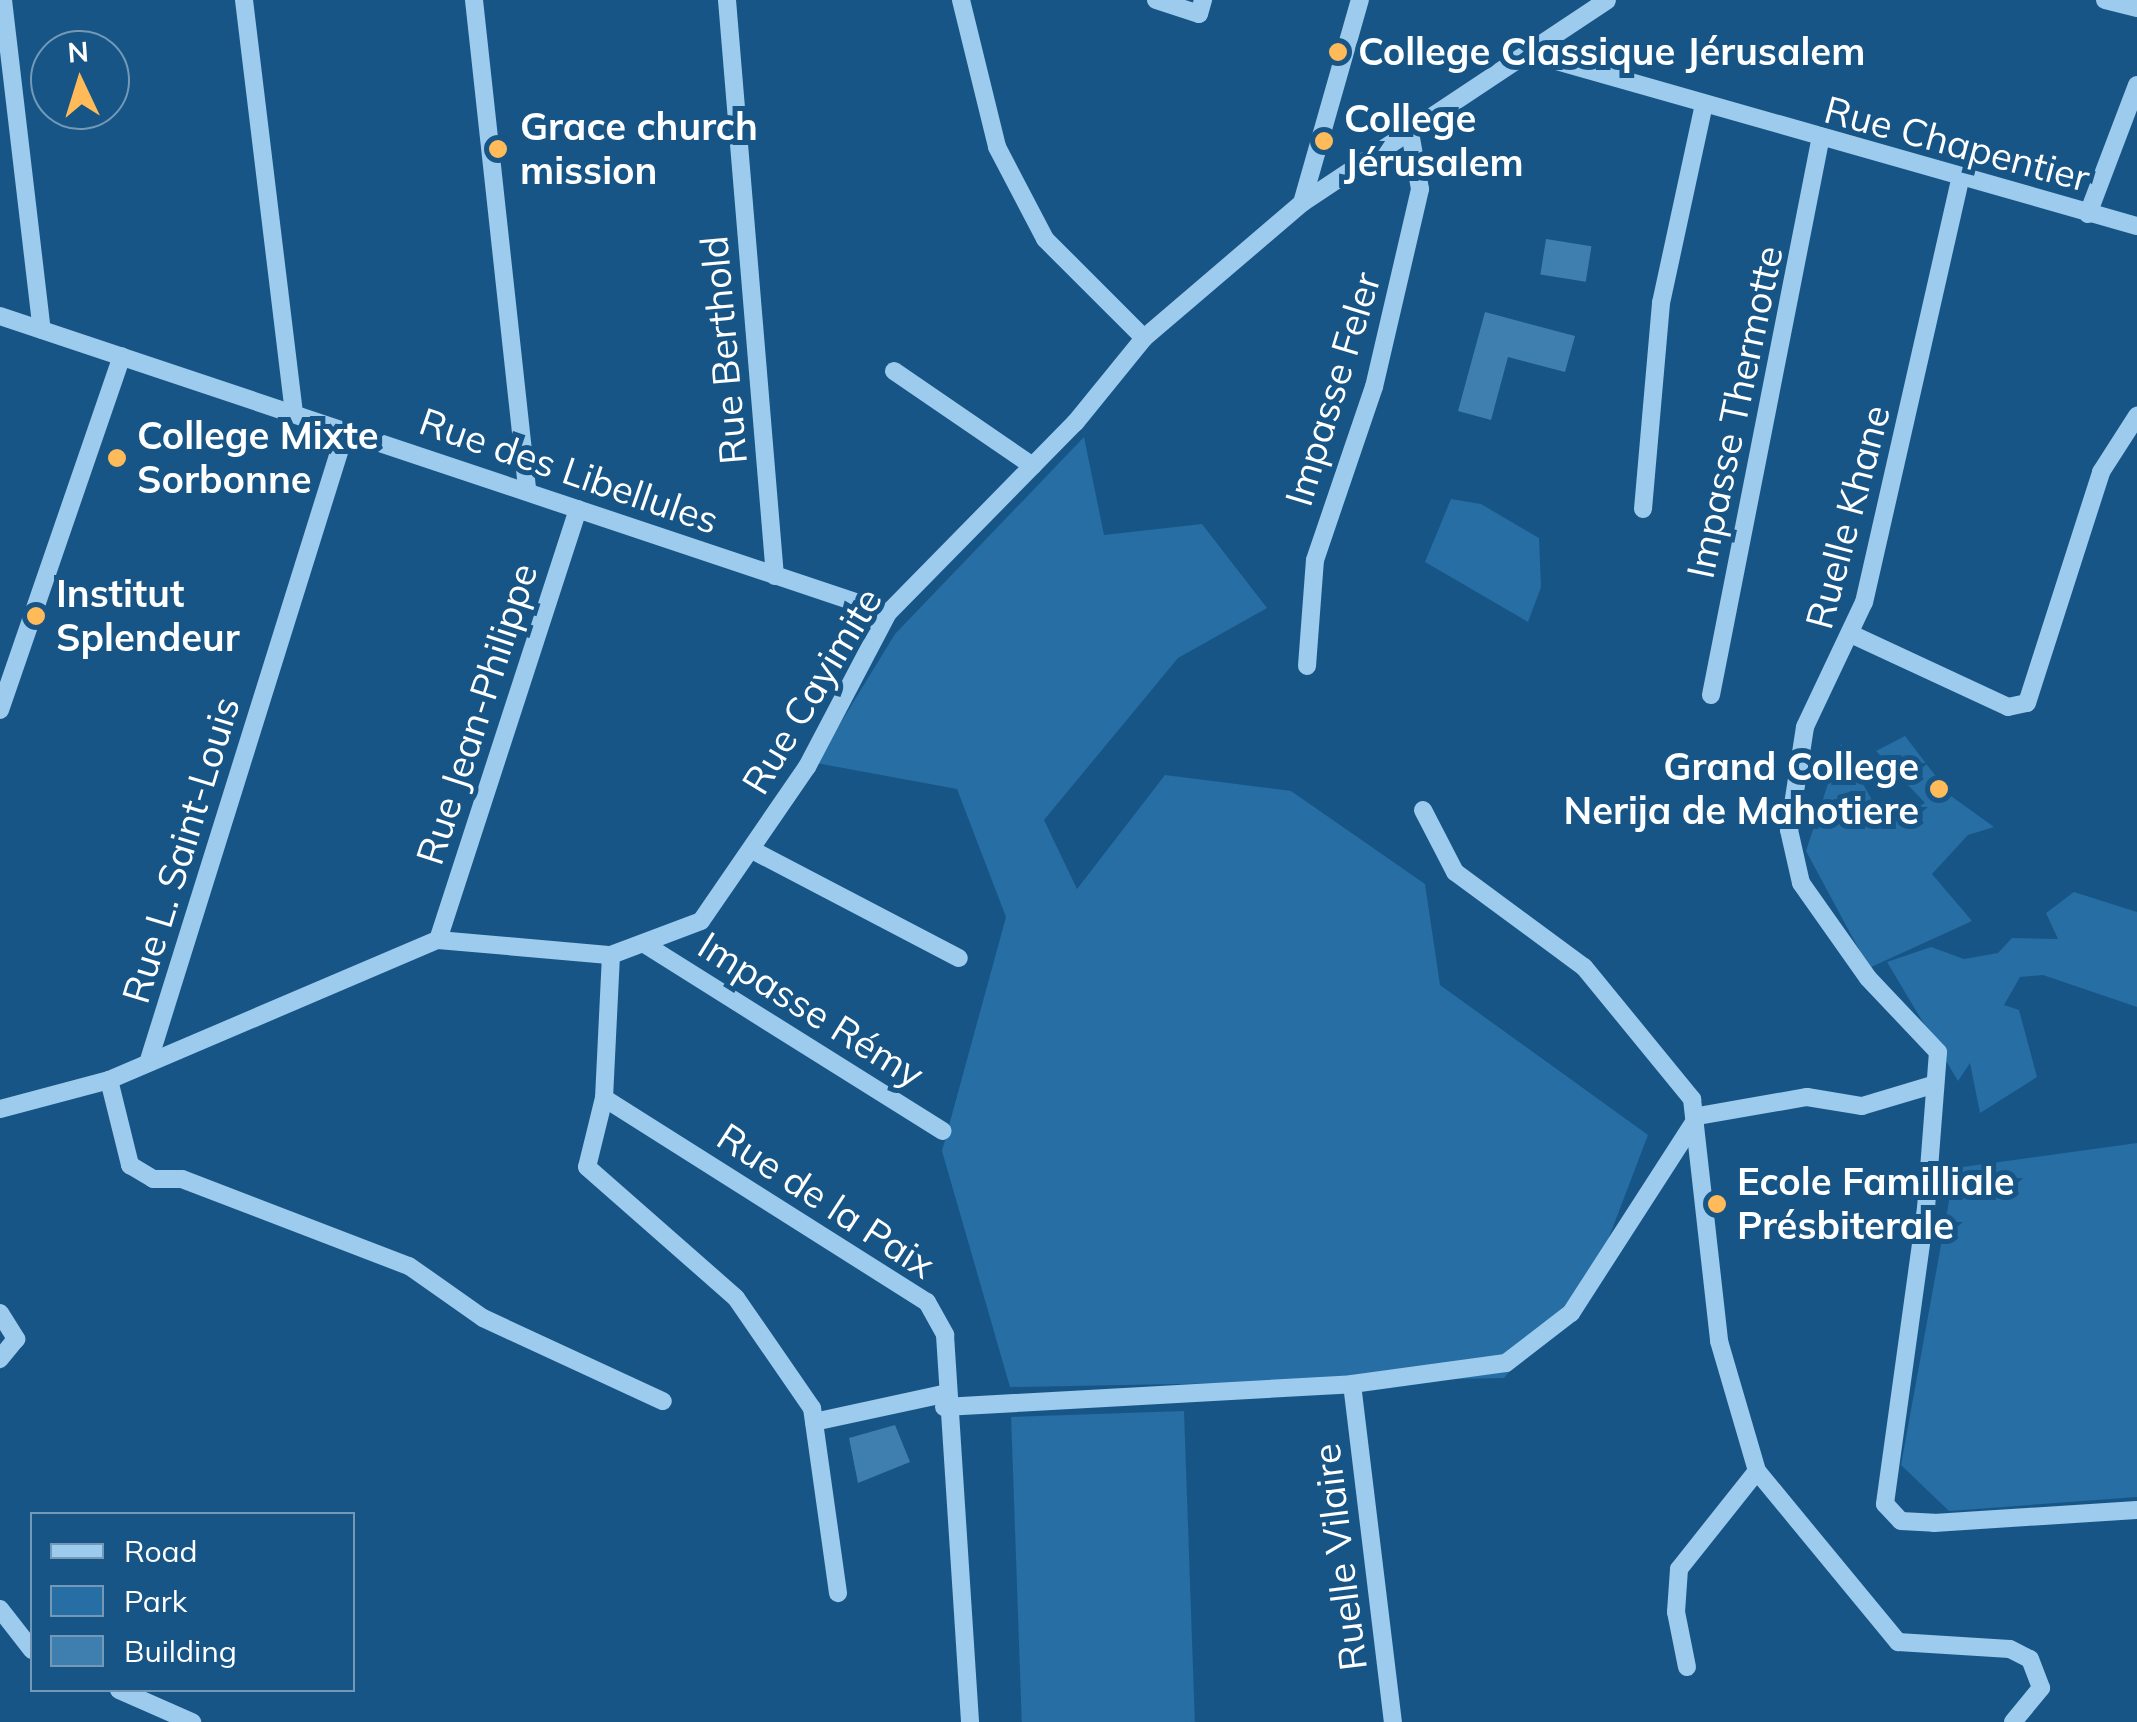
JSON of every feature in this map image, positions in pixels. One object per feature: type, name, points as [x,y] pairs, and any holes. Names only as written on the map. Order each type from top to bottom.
[{"type":"street","points":[[3,0],[42,330]]},
{"type":"street","points":[[244,0],[294,413]]},
{"type":"street","points":[[474,0],[527,490]]},
{"type":"street","name":"Rue Berthold","points":[[727,0],[775,576]]},
{"type":"street","points":[[961,0],[996,147],[1045,238],[1144,338]]},
{"type":"street","points":[[1156,0],[1200,14],[1203,0]]},
{"type":"street","points":[[1302,203],[1360,0]]},
{"type":"street","name":"Rue Cayimite","points":[[438,940],[611,956],[646,946],[701,921],[754,850],[888,613],[1033,466],[1144,338],[1302,203],[1607,0]]},
{"type":"street","points":[[2105,0],[2137,8]]},
{"type":"street","name":"Rue Chapentier","points":[[1531,54],[1564,57],[1703,109],[2137,226]]},
{"type":"street","points":[[2088,214],[2137,86]]},
{"type":"street","points":[[1643,509],[1661,302],[1703,109]]},
{"type":"street","name":"Impasse Feler","points":[[1307,666],[1316,560],[1374,387],[1420,190],[1410,132]]},
{"type":"street","name":"Impasse Thermotte","points":[[1711,696],[1820,141]]},
{"type":"street","name":"Ruelle Khane","points":[[1960,180],[1851,634],[1805,727],[1788,830],[1801,882],[1868,978],[1928,1033],[1938,1052],[1932,1085],[1926,1208],[1885,1504],[1901,1521],[2137,1510]]},
{"type":"street","name":"Rue des Libellules","points":[[0,316],[888,613]]},
{"type":"street","points":[[0,710],[122,356]]},
{"type":"street","points":[[894,371],[1033,466]]},
{"type":"street","points":[[1851,634],[2008,707],[2027,703],[2101,472],[2137,416]]},
{"type":"street","name":"Rue L. Saint-Louis","points":[[149,1060],[346,430]]},
{"type":"street","name":"Rue Jean-Philippe","points":[[438,940],[578,509]]},
{"type":"street","points":[[1424,810],[1455,872],[1600,982],[1684,1086],[1698,1116],[1719,1341],[1757,1472],[1898,1642],[2010,1648],[2030,1659],[2041,1688],[2013,1722]]},
{"type":"street","points":[[754,850],[960,958]]},
{"type":"street","points":[[5,1102],[108,1080],[149,1060],[344,986],[438,940]]},
{"type":"street","name":"Impasse Rémy","points":[[646,946],[942,1131]]},
{"type":"street","points":[[611,956],[604,1098],[587,1167],[736,1298],[814,1422],[838,1593]]},
{"type":"street","points":[[108,1080],[130,1165],[153,1178],[182,1179],[409,1266],[483,1318],[663,1402]]},
{"type":"street","points":[[814,1422],[944,1401],[1352,1384],[1459,1374],[1506,1363],[1545,1339],[1610,1258],[1672,1146],[1698,1116],[1806,1097],[1862,1106],[1932,1085]]},
{"type":"street","name":"Rue de la Paix","points":[[604,1098],[927,1302],[945,1334],[944,1401],[970,1722]]},
{"type":"street","points":[[0,1313],[16,1339],[0,1359]]},
{"type":"street","name":"Ruelle Vilaire","points":[[1352,1384],[1393,1722]]},
{"type":"street","points":[[1687,1667],[1676,1612],[1679,1569],[1757,1472]]},
{"type":"street","points":[[0,1609],[30,1647]]},
{"type":"street","points":[[124,1692],[192,1722]]},
{"type":"green space","points":[[1084,437],[1104,535],[1202,524],[1267,608],[1178,658],[1044,820],[1077,889],[1165,775],[1291,791],[1425,884],[1440,985],[1648,1135],[1598,1266],[1504,1378],[1010,1387],[942,1151],[1006,917],[957,789],[816,763],[895,634]]},
{"type":"green space","points":[[1451,499],[1481,504],[1539,538],[1541,587],[1528,622],[1425,562]]},
{"type":"green space","points":[[1905,736],[1951,796],[1994,827],[1968,835],[1932,874],[1972,921],[1869,968],[1806,851],[1841,744],[1885,824],[1925,803],[1876,751]]},
{"type":"green space","points":[[2074,892],[2137,912],[2137,1007],[2043,975],[2020,977],[2004,1005],[2019,1010],[2037,1077],[1980,1113],[1970,1063],[1958,1081],[1887,962],[1931,947],[1964,959],[1998,953],[2012,938],[2058,939],[2046,913]]},
{"type":"green space","points":[[2137,1143],[2137,1497],[1949,1511],[1901,1465],[1955,1168]]},
{"type":"green space","points":[[1184,1411],[1195,1722],[1022,1722],[1011,1417]]},
{"type":"building","points":[[1546,239],[1591,246],[1586,282],[1540,275]]},
{"type":"building","points":[[1485,312],[1575,336],[1565,372],[1508,357],[1491,420],[1458,411]]},
{"type":"building","points":[[895,1425],[910,1462],[858,1483],[849,1438]]},
{"type":"place","name":"College Classique Jérusalem","points":[[1338,52]]},
{"type":"place","name":"College Jérusalem","points":[[1324,141]]},
{"type":"place","name":"Grace church mission","points":[[498,149]]},
{"type":"place","name":"College Mixte Sorbonne","points":[[117,458]]},
{"type":"place","name":"Institut Splendeur","points":[[36,616]]},
{"type":"place","name":"Grand College Nerija de Mahotiere","points":[[1939,789]]},
{"type":"place","name":"Ecole Familliale Présbiterale","points":[[1717,1204]]}]
